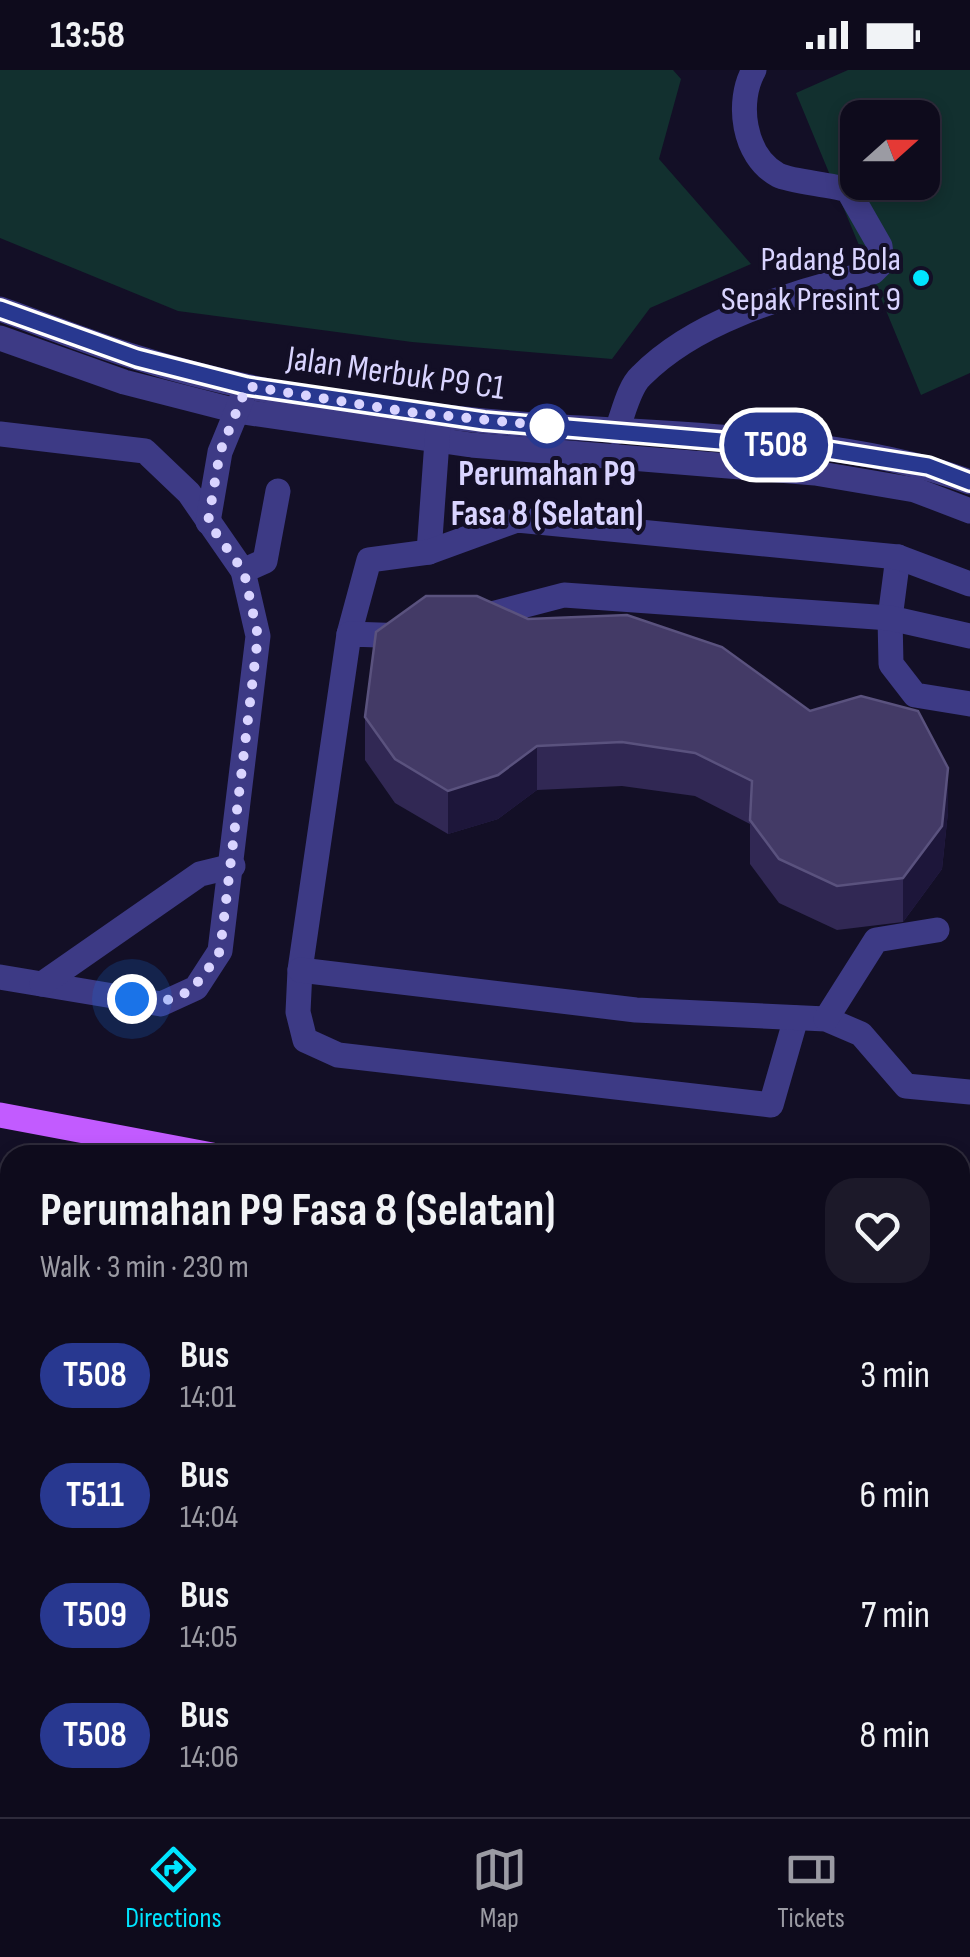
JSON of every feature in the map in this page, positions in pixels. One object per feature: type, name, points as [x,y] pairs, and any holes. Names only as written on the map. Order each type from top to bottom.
[{"type":"main road","points":[[0,1114],[160,1145]]},
{"type":"street","points":[[616,432],[638,378],[680,346],[733,318],[873,272],[882,263],[880,246],[848,190],[778,175],[748,140],[743,89],[754,70]]},
{"type":"street","name":"Jalan Merbuk P9 C1","points":[[0,309],[137,358],[438,428],[616,432],[828,450],[928,466],[970,482]]},
{"type":"street","name":"Jalan Merbuk P9 C1","points":[[0,338],[124,382],[237,411],[438,428],[816,473],[915,490],[970,511]]},
{"type":"street","points":[[208,522],[220,452],[247,386]]},
{"type":"street","points":[[429,552],[438,428]]},
{"type":"street","points":[[0,434],[145,450],[188,493],[244,572],[258,636],[220,951],[196,988],[161,1004],[0,977]]},
{"type":"street","points":[[244,572],[266,561],[278,490]]},
{"type":"street","points":[[796,1018],[771,1105],[338,1056],[306,1040],[298,1012],[300,970],[350,634],[368,560],[429,552],[517,520],[898,557],[970,584]]},
{"type":"street","points":[[898,557],[890,618],[891,664],[915,695],[970,704]]},
{"type":"street","points":[[350,634],[399,638],[564,594],[890,618],[970,636]]},
{"type":"street","points":[[42,984],[200,874],[233,866]]},
{"type":"street","points":[[826,1020],[876,940],[938,930]]},
{"type":"street","points":[[300,970],[636,1010],[826,1020],[861,1034],[906,1086],[970,1092]]},
{"type":"green space","points":[[0,70],[673,70],[681,79],[659,159],[751,264],[650,308],[612,359],[412,342],[178,311],[0,238]]},
{"type":"green space","name":"Padang Bola Sepak Presint 9","points":[[848,70],[970,70],[970,373],[921,395],[840,200],[940,200],[940,100],[840,100],[840,199],[796,93]]},
{"type":"building","points":[[426,596],[477,596],[528,619],[627,615],[722,647],[810,711],[861,696],[918,711],[948,768],[942,826],[903,878],[837,886],[779,859],[750,820],[752,781],[695,753],[622,742],[537,746],[498,775],[448,791],[395,759],[365,717],[376,632]]},
{"type":"bus line","name":"T508","points":[[0,309],[137,358],[247,386],[484,421],[828,450],[928,466],[970,482]]},
{"type":"place","name":"Padang Bola Sepak Presint 9","points":[[921,278]]},
{"type":"place","name":"Perumahan P9 Fasa 8 (Selatan)","points":[[547,426]]},
{"type":"route","points":[[132,999],[161,1004],[196,988],[220,951],[258,636],[244,572],[208,522],[220,452],[247,386],[408,412],[547,426]]}]
